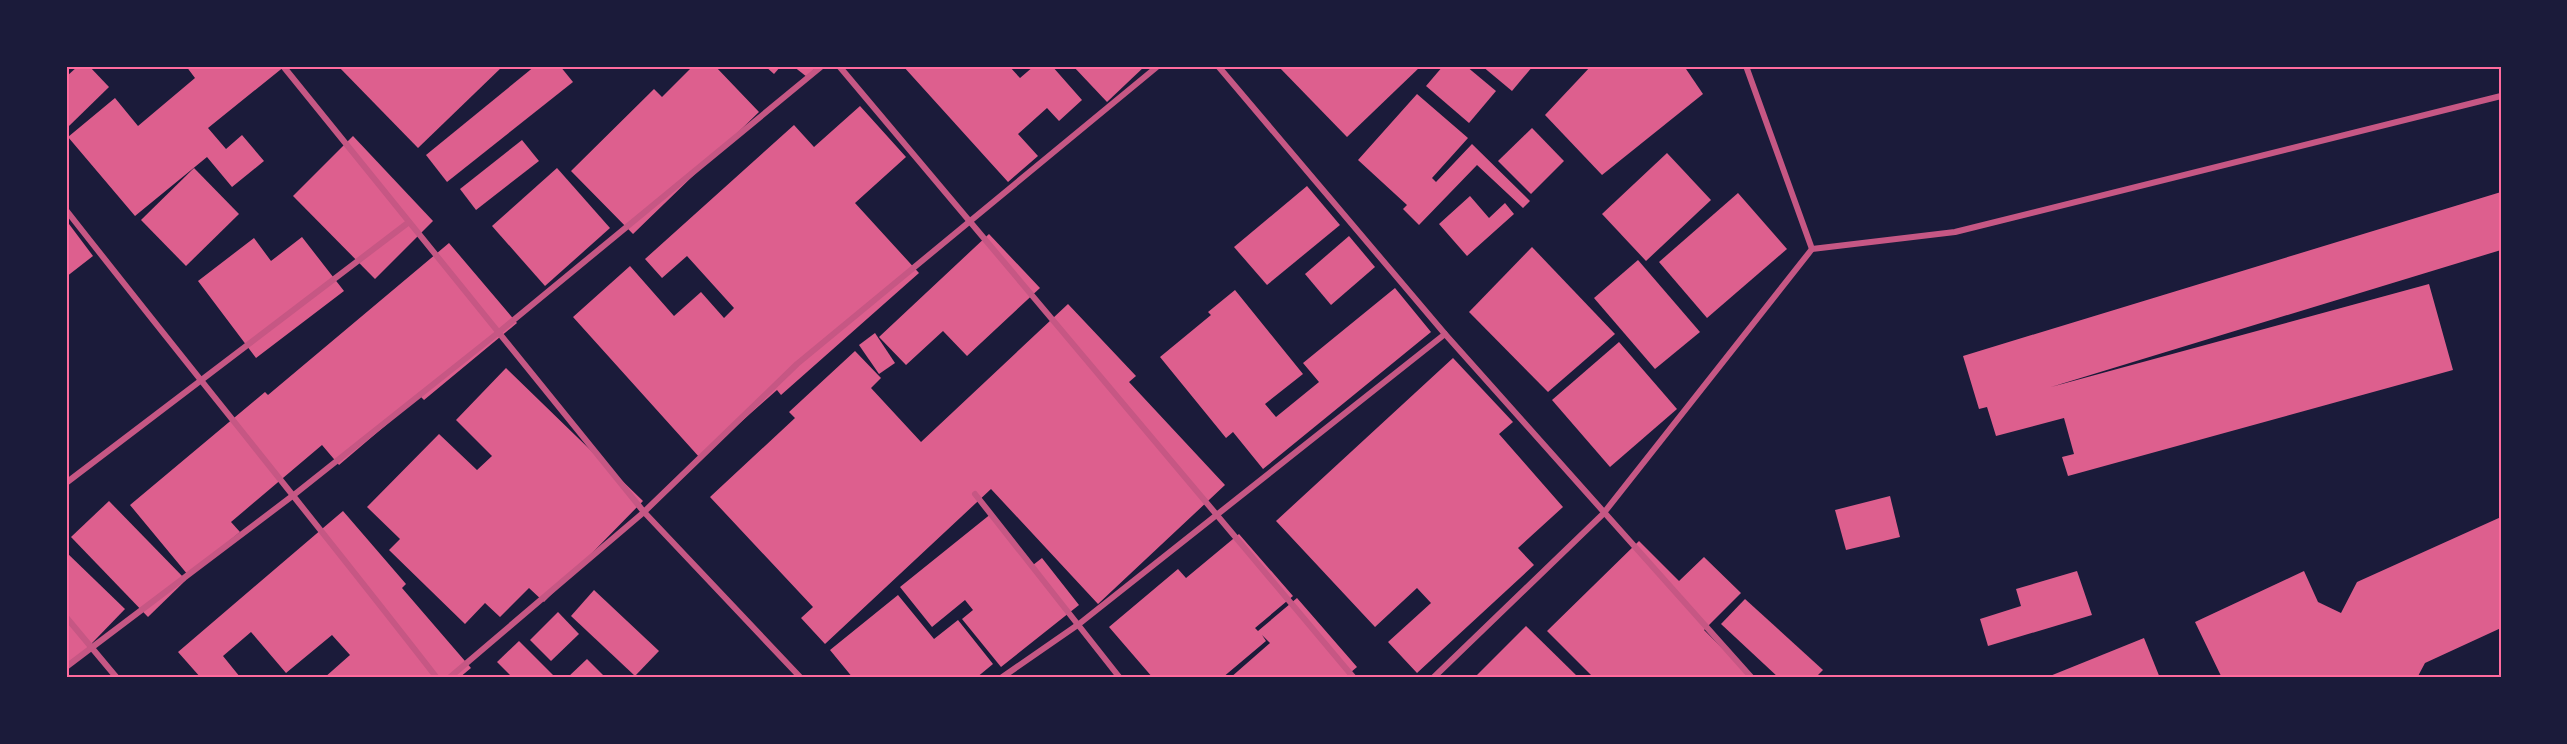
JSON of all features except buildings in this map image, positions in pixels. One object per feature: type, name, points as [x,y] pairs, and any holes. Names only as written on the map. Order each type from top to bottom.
[{"type":"street","points":[[283,66],[644,512],[801,678]]},
{"type":"street","points":[[66,667],[295,494],[499,332],[822,66]]},
{"type":"street","points":[[839,66],[1354,678]]},
{"type":"street","points":[[449,678],[644,512],[797,364],[1158,66]]},
{"type":"street","points":[[1218,66],[1445,334],[1603,514],[1752,678]]},
{"type":"street","points":[[1746,66],[1812,249]]},
{"type":"street","points":[[1433,678],[1603,514],[1812,249],[1955,232],[2501,96]]},
{"type":"street","points":[[66,210],[201,382],[295,494],[437,678]]},
{"type":"street","points":[[66,483],[409,222]]},
{"type":"street","points":[[1001,678],[1079,624],[1216,513],[1445,334]]},
{"type":"street","points":[[975,494],[1120,678]]},
{"type":"street","points":[[66,617],[117,678]]}]
